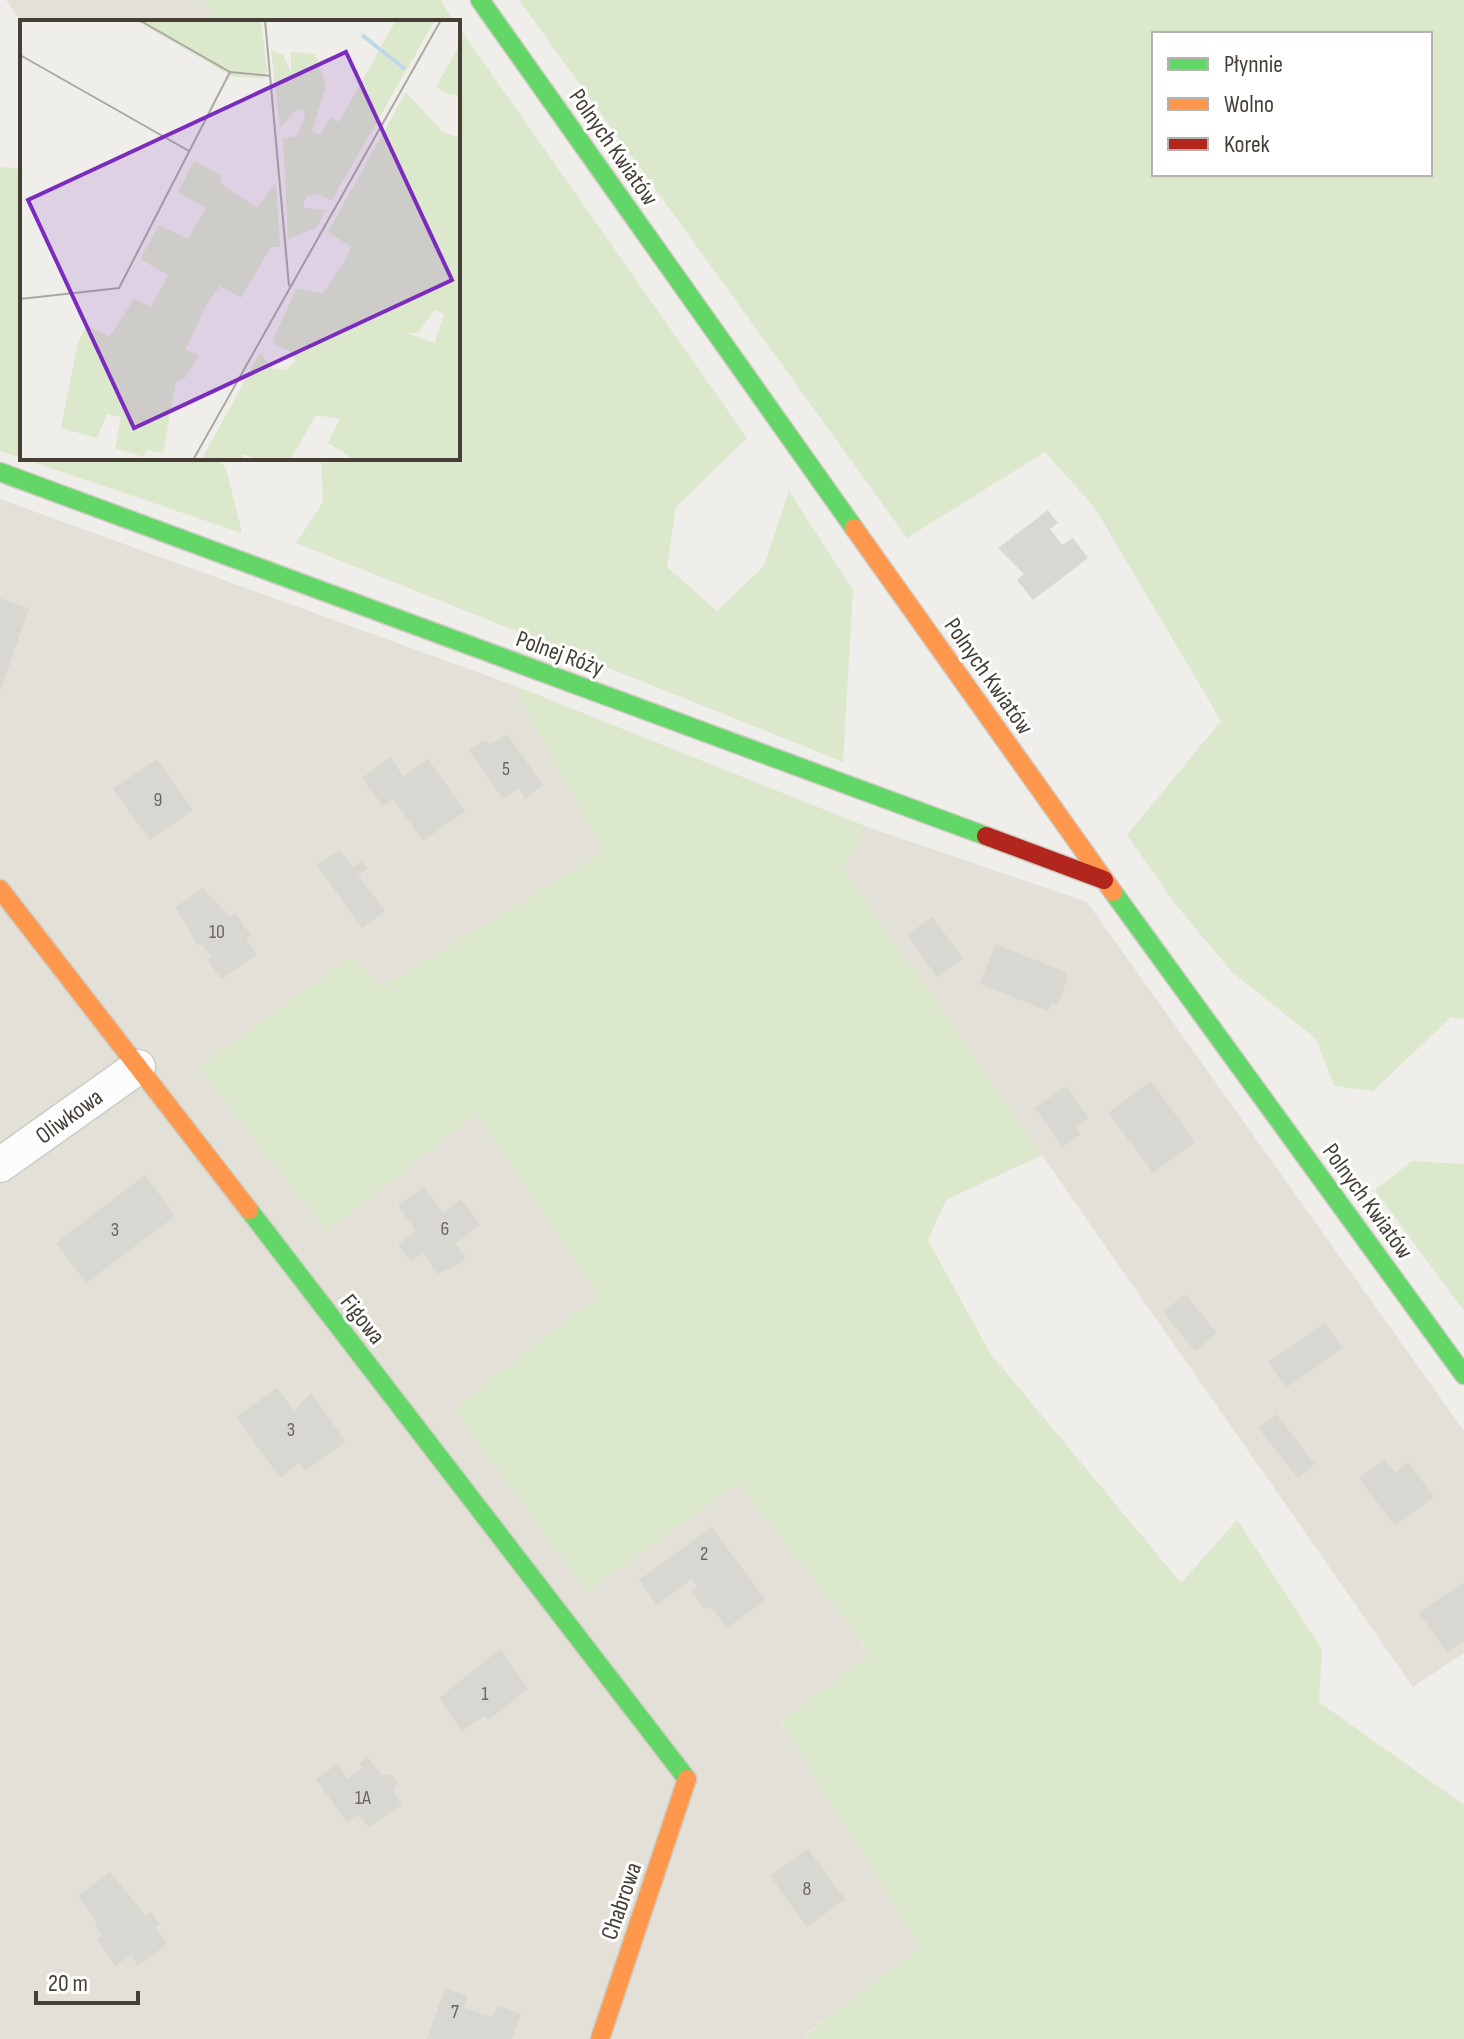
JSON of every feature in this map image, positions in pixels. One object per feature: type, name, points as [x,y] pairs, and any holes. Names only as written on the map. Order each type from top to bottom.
[{"type":"street","name":"Polnych Kwiatów","points":[[480,0],[1104,880],[1464,1375]]},
{"type":"street","name":"Polnej Róży","points":[[0,472],[1104,880]]},
{"type":"street","name":"Figowa","points":[[0,889],[688,1777]]},
{"type":"street","name":"Oliwkowa","points":[[0,1165],[138,1067]]},
{"type":"street","name":"Chabrowa","points":[[600,2039],[688,1777]]},
{"type":"shaded area","points":[[6,0],[203,0],[217,20],[21,20]]},
{"type":"shaded area","points":[[0,499],[513,685],[604,851],[382,988],[353,957],[327,1231],[476,1114],[599,1295],[587,1592],[739,1483],[871,1655],[781,1723],[922,1947],[804,2035],[806,2039],[0,2039]]},
{"type":"shaded area","points":[[865,826],[1087,902],[1464,1431],[1464,1653],[1413,1687],[843,870]]},
{"type":"green space","points":[[203,0],[440,0],[454,20],[217,20]]},
{"type":"green space","points":[[519,0],[1464,0],[1464,1019],[1451,1017],[1373,1091],[1334,1086],[1316,1039],[1232,972],[1176,905],[1127,835],[1221,721],[1095,508],[1045,452],[907,538]]},
{"type":"green space","points":[[460,29],[747,438],[676,507],[667,567],[717,611],[764,566],[789,491],[853,590],[843,762],[296,543],[323,502],[321,462],[316,460],[460,460]]},
{"type":"green space","points":[[0,167],[20,169],[20,458],[0,451]]},
{"type":"green space","points":[[27,460],[219,460],[226,469],[242,533]]},
{"type":"green space","points":[[513,685],[865,826],[844,870],[1042,1155],[946,1200],[928,1240],[990,1353],[1181,1583],[1237,1520],[1322,1649],[1319,1702],[1464,1805],[1464,2039],[806,2039],[804,2036],[921,1947],[781,1722],[871,1654],[739,1483],[587,1592],[454,1409],[599,1295],[476,1114],[327,1232],[199,1067],[353,956],[382,988],[604,851]]},
{"type":"green space","points":[[1412,1161],[1464,1164],[1464,1311],[1375,1190]]},
{"type":"building","points":[[1048,510],[1058,523],[1050,529],[1062,545],[1073,538],[1088,558],[1033,600],[1017,580],[1024,574],[998,548]]},
{"type":"building","points":[[0,598],[29,608],[1,690],[0,690]]},
{"type":"building","points":[[507,734],[543,785],[525,799],[519,788],[503,799],[469,750],[486,740],[490,745]]},
{"type":"building","points":[[390,757],[403,776],[428,759],[465,811],[423,841],[393,799],[383,806],[362,778]]},
{"type":"building","points":[[157,759],[193,810],[150,840],[113,789]]},
{"type":"building","points":[[340,850],[353,868],[362,861],[368,869],[358,875],[385,911],[362,928],[317,865]]},
{"type":"building","points":[[203,888],[230,917],[235,913],[251,936],[246,939],[257,955],[221,979],[207,959],[212,957],[202,944],[198,946],[176,907]]},
{"type":"building","points":[[932,917],[963,958],[937,977],[907,935]]},
{"type":"building","points":[[995,944],[1063,971],[1068,977],[1058,1004],[1052,1002],[1048,1011],[980,984]]},
{"type":"building","points":[[1151,1081],[1195,1142],[1153,1173],[1108,1113]]},
{"type":"building","points":[[1066,1086],[1089,1118],[1076,1127],[1081,1134],[1063,1147],[1035,1108]]},
{"type":"building","points":[[145,1175],[175,1216],[86,1283],[56,1243]]},
{"type":"building","points":[[424,1187],[443,1213],[461,1199],[480,1225],[455,1244],[465,1256],[463,1262],[438,1274],[423,1253],[411,1262],[398,1245],[416,1231],[398,1206]]},
{"type":"building","points":[[1185,1294],[1217,1333],[1195,1351],[1163,1312]]},
{"type":"building","points":[[1325,1323],[1343,1348],[1286,1388],[1268,1362]]},
{"type":"building","points":[[277,1388],[294,1411],[311,1393],[346,1442],[305,1471],[299,1463],[280,1478],[236,1417]]},
{"type":"building","points":[[1276,1414],[1315,1464],[1298,1478],[1258,1428]]},
{"type":"building","points":[[1384,1460],[1395,1472],[1408,1462],[1434,1497],[1395,1526],[1359,1478]]},
{"type":"building","points":[[712,1527],[765,1600],[727,1628],[710,1606],[705,1610],[691,1591],[697,1587],[692,1579],[657,1605],[639,1580]]},
{"type":"building","points":[[1464,1582],[1464,1641],[1448,1653],[1419,1613]]},
{"type":"building","points":[[500,1649],[528,1689],[488,1720],[485,1716],[462,1731],[439,1698]]},
{"type":"building","points":[[368,1757],[381,1775],[391,1774],[397,1782],[393,1791],[402,1804],[369,1828],[358,1814],[347,1823],[316,1779],[337,1764],[348,1779],[362,1768],[359,1764]]},
{"type":"building","points":[[808,1849],[845,1899],[807,1927],[770,1876]]},
{"type":"building","points":[[110,1872],[146,1916],[151,1912],[160,1924],[155,1927],[167,1944],[138,1966],[131,1955],[115,1966],[97,1940],[102,1936],[94,1925],[98,1923],[78,1896]]},
{"type":"building","points":[[445,1988],[468,1996],[464,2008],[493,2017],[497,2006],[521,2014],[512,2039],[427,2039]]},
{"type":"traffic: fast","points":[[480,0],[854,528]]},
{"type":"traffic: fast","points":[[0,472],[986,836]]},
{"type":"traffic: fast","points":[[1113,892],[1464,1375]]},
{"type":"traffic: fast","points":[[249,1210],[687,1779]]},
{"type":"traffic: slow","points":[[854,528],[1113,892]]},
{"type":"traffic: slow","points":[[0,889],[249,1210]]},
{"type":"traffic: slow","points":[[600,2039],[687,1779]]},
{"type":"traffic: jam","points":[[986,836],[1104,880]]}]
